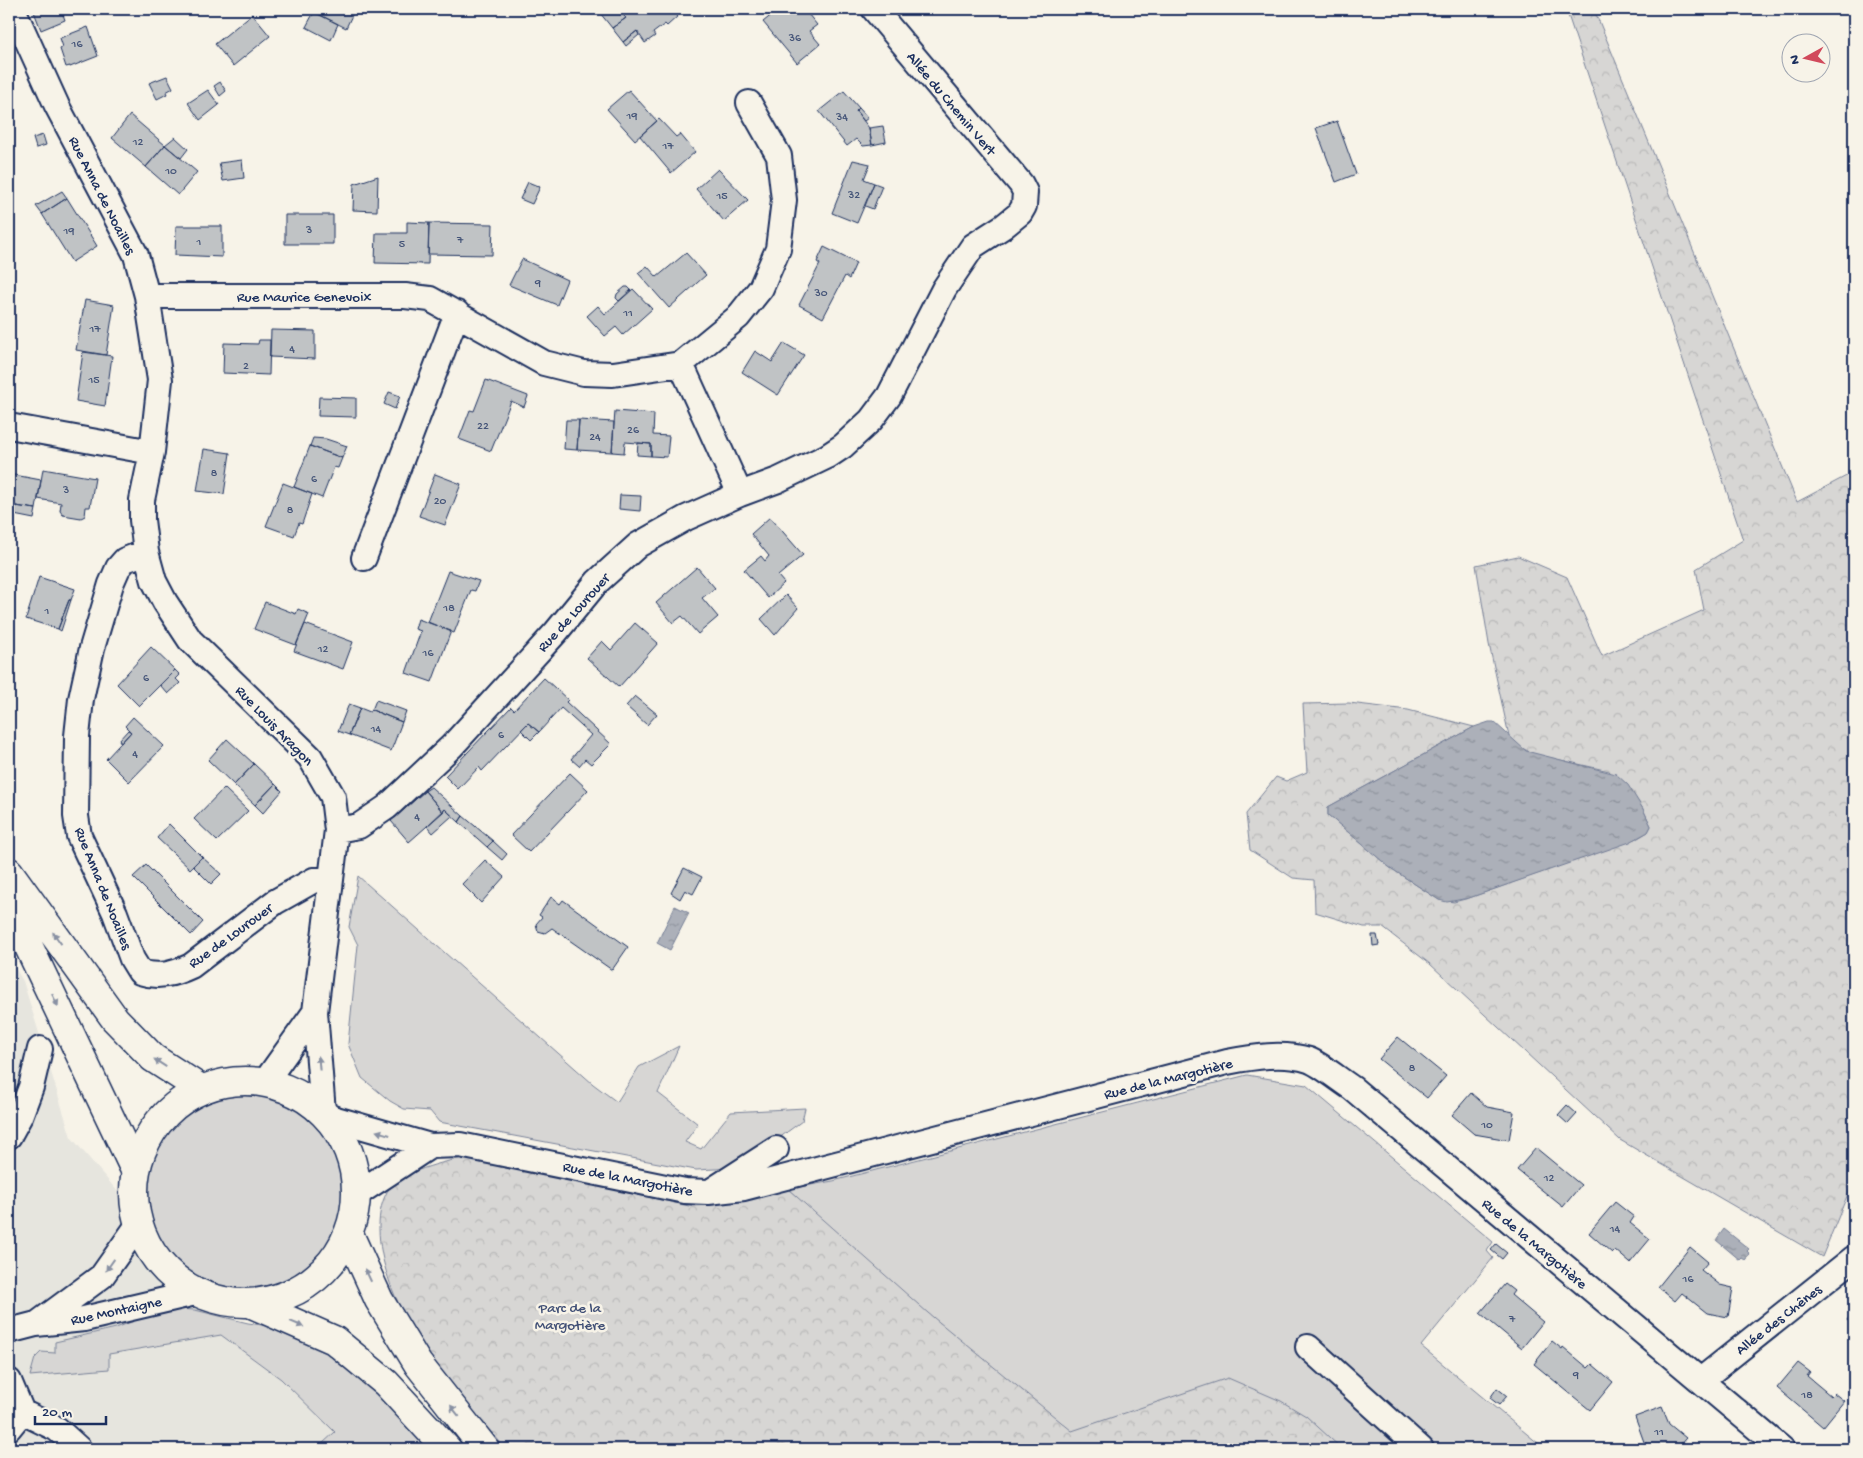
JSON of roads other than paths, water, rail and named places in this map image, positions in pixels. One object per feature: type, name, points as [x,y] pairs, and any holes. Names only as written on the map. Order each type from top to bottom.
[{"type":"main road","points":[[9,872],[115,1019],[153,1058],[201,1089]]},
{"type":"main road","points":[[9,910],[19,926],[135,1170]]},
{"type":"main road","points":[[233,1080],[265,1082],[296,1092],[326,1114],[350,1153],[357,1194],[349,1234],[333,1261],[311,1283],[283,1298],[252,1304],[222,1302],[195,1293],[160,1265],[138,1225],[133,1198],[135,1170],[144,1144],[158,1121],[178,1102],[201,1089],[233,1080]]},
{"type":"main road","points":[[349,1234],[379,1300],[418,1364],[485,1449]]},
{"type":"main road","points":[[252,1304],[334,1340],[386,1382],[447,1449]]},
{"type":"street","name":"Rue Anna de Noailles","points":[[13,9],[57,106],[136,255],[147,296],[160,380],[152,452],[142,500],[142,520],[146,552],[125,560],[118,568],[111,584],[92,648],[81,699],[77,736],[76,816],[79,836],[115,913],[132,958]]},
{"type":"street","name":"Allée du Chemin Vert","points":[[874,9],[1020,184],[1025,192],[1026,199]]},
{"type":"street","points":[[740,494],[681,364],[738,317],[761,288],[778,249],[784,200],[779,156],[749,103]]},
{"type":"street","name":"Rue de Lourouer","points":[[337,830],[359,826],[386,807],[452,746],[556,632],[597,582],[638,545],[686,518],[740,494],[778,480],[828,456],[843,446],[871,420],[889,396],[944,289],[973,246],[1020,213],[1026,199]]},
{"type":"street","name":"Rue Maurice Genevoix","points":[[147,296],[405,296],[430,299],[544,363],[584,373],[613,374],[681,364]]},
{"type":"street","points":[[364,558],[457,313]]},
{"type":"street","points":[[9,426],[152,452]]},
{"type":"street","name":"Rue Louis Aragon","points":[[146,552],[154,581],[165,602],[190,640],[310,756],[333,797],[337,830],[315,1012],[326,1114]]},
{"type":"street","name":"Rue de Lourouer","points":[[132,958],[140,972],[149,975],[179,972],[191,966],[275,902],[314,880],[331,878]]},
{"type":"street","name":"Rue Louis Aragon","points":[[265,1082],[315,1012]]},
{"type":"street","points":[[12,1119],[31,1087],[40,1049]]},
{"type":"street","name":"Rue de la Margotière","points":[[326,1114],[430,1146],[460,1145],[685,1191],[708,1192],[744,1188],[1255,1056],[1286,1057],[1310,1061],[1352,1088],[1658,1347],[1701,1380],[1782,1449]]},
{"type":"street","points":[[357,1194],[430,1146]]},
{"type":"street","points":[[708,1192],[776,1149]]},
{"type":"street","name":"Rue Montaigne","points":[[36,1324],[102,1276],[138,1225]]},
{"type":"street","name":"Allée des Chênes","points":[[1701,1380],[1854,1258]]},
{"type":"street","name":"Rue Montaigne","points":[[9,1331],[36,1324],[84,1320],[195,1293]]},
{"type":"street","points":[[1308,1347],[1421,1449]]},
{"type":"street","points":[[9,1381],[15,1420],[57,1429],[79,1449]]},
{"type":"water","points":[[1494,722],[1526,751],[1616,774],[1628,785],[1643,809],[1651,826],[1648,832],[1630,842],[1469,898],[1447,902],[1439,900],[1389,867],[1328,815],[1328,807],[1474,727]]},
{"type":"water","points":[[675,906],[689,913],[670,950],[657,943]]},
{"type":"water","points":[[1724,1229],[1749,1249],[1747,1251],[1750,1254],[1745,1260],[1742,1258],[1740,1260],[1716,1240]]},
{"type":"park label","name":"Parc de la Margotière","points":[[570,1316]]}]
